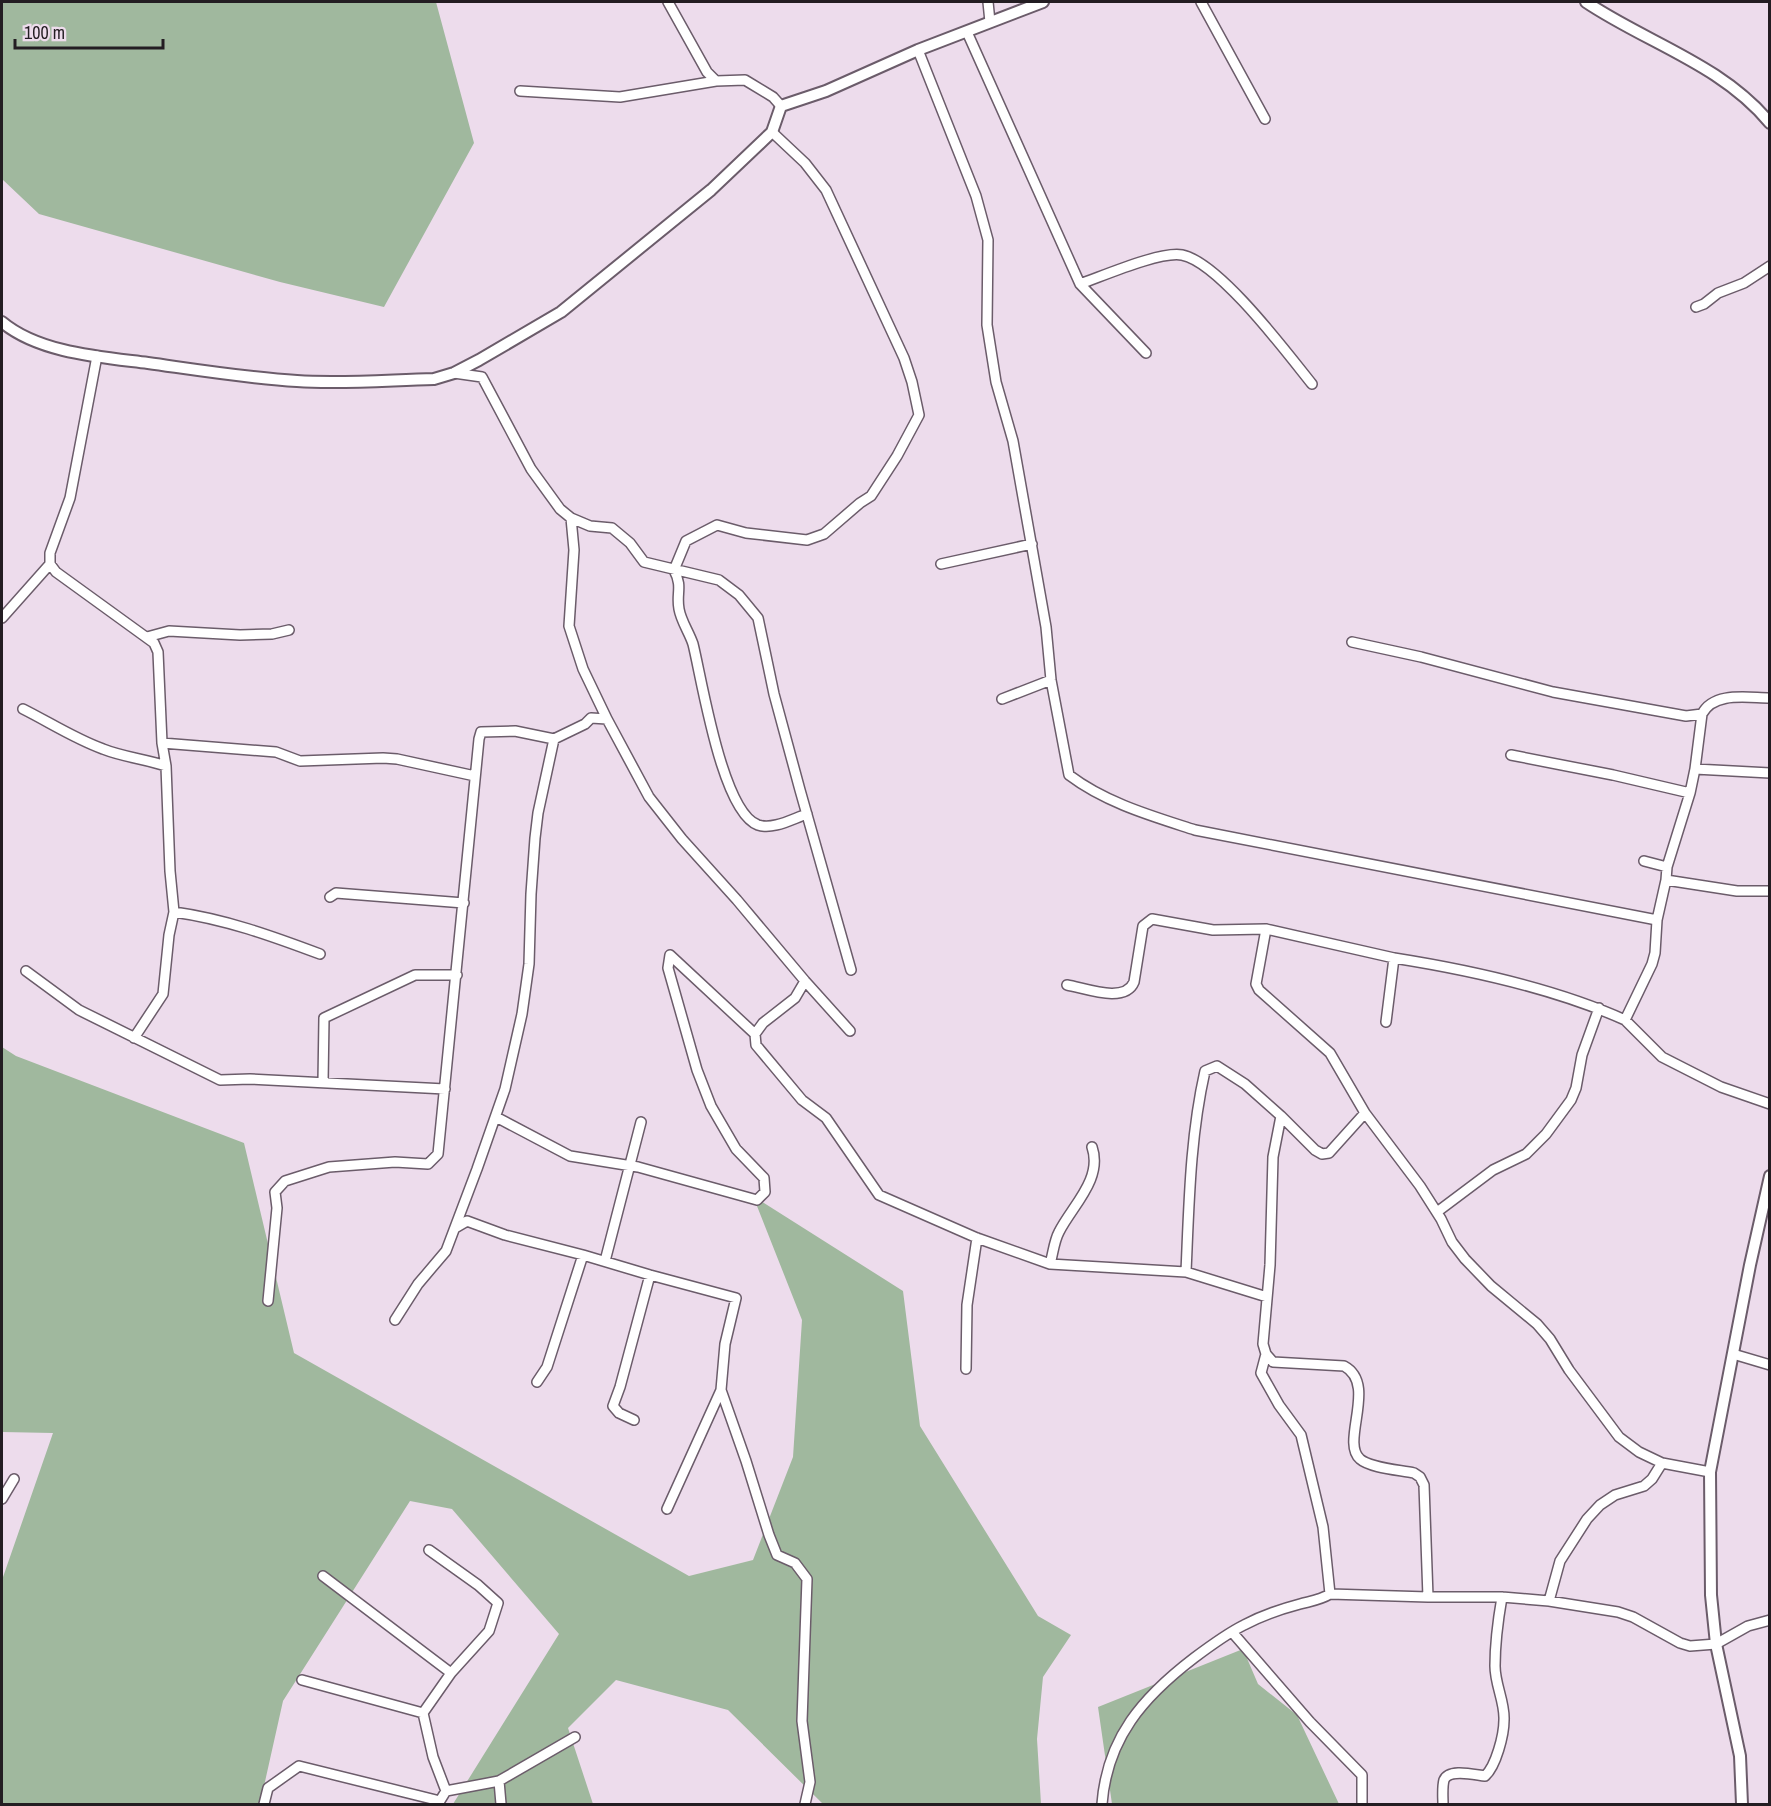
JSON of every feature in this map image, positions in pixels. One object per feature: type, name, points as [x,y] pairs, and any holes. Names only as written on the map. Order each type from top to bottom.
[{"type":"street","points":[[668,2],[707,72],[716,81]]},
{"type":"street","points":[[988,2],[990,22]]},
{"type":"street","points":[[781,106],[826,91],[918,50],[1043,2]]},
{"type":"street","points":[[1201,2],[1265,119]]},
{"type":"street","points":[[1586,2],[1634,32],[1714,73],[1759,110],[1770,123]]},
{"type":"street","points":[[967,32],[1080,284],[1146,353]]},
{"type":"street","points":[[918,50],[972,185],[988,240],[987,325],[996,382],[1013,441],[1032,544],[1050,653],[1051,680],[1069,775],[1090,790],[1153,817],[1195,830],[1657,920]]},
{"type":"street","points":[[520,91],[620,97],[716,81],[745,80],[773,97],[781,106]]},
{"type":"street","points":[[2,322],[25,339],[97,356],[300,382],[434,379],[454,373],[561,312],[711,190],[772,132],[781,106]]},
{"type":"street","points":[[674,570],[686,541],[717,525],[746,533],[807,540],[824,534],[871,496],[897,456],[919,415],[904,358],[826,190],[805,162],[772,132]]},
{"type":"street","points":[[1080,284],[1163,257],[1181,255],[1197,260],[1219,276],[1277,340],[1312,384]]},
{"type":"street","points":[[1696,308],[1718,293],[1744,283],[1770,266]]},
{"type":"street","points":[[97,356],[70,498],[50,553],[50,564],[56,573],[147,637],[154,643],[158,652],[174,912],[169,935],[163,994],[134,1038]]},
{"type":"street","points":[[454,373],[482,377],[531,469],[560,509],[571,518],[590,526],[612,528],[630,543],[644,562],[719,580],[739,595],[758,618],[774,694],[851,970]]},
{"type":"street","points":[[571,518],[574,550],[569,626],[583,669],[649,797],[682,840],[850,1031]]},
{"type":"street","points":[[941,564],[1032,544]]},
{"type":"street","points":[[2,618],[50,564]]},
{"type":"street","points":[[674,570],[680,581],[679,609],[692,641],[721,762],[737,802],[748,820],[760,826],[773,826],[807,814]]},
{"type":"street","points":[[147,637],[169,631],[240,635],[272,634],[290,630]]},
{"type":"street","points":[[1352,642],[1421,657],[1494,678],[1563,694],[1686,716],[1702,714]]},
{"type":"street","points":[[1002,699],[1051,680]]},
{"type":"street","points":[[1625,1020],[1655,953],[1657,920],[1667,867],[1690,793],[1702,714],[1705,708],[1718,700],[1770,698]]},
{"type":"street","points":[[23,709],[100,748],[166,766]]},
{"type":"street","points":[[268,1301],[277,1208],[275,1192],[285,1181],[329,1167],[395,1162],[428,1164],[438,1154],[481,732],[515,731],[554,739],[585,724],[591,718],[607,719]]},
{"type":"street","points":[[395,1320],[418,1284],[446,1251],[496,1117],[522,1014],[529,964],[535,838],[554,739]]},
{"type":"street","points":[[162,743],[276,752],[300,761],[397,759],[475,776]]},
{"type":"street","points":[[1511,755],[1690,793]]},
{"type":"street","points":[[1695,769],[1770,773]]},
{"type":"street","points":[[1644,861],[1667,867]]},
{"type":"street","points":[[1666,880],[1737,891],[1770,891]]},
{"type":"street","points":[[330,897],[336,893],[464,903]]},
{"type":"street","points":[[174,912],[203,916],[257,931],[320,954]]},
{"type":"street","points":[[1067,985],[1117,995],[1126,992],[1134,982],[1143,926],[1152,919],[1213,930],[1266,929],[1394,958],[1491,976],[1599,1008],[1625,1020],[1662,1057],[1720,1087],[1770,1104]]},
{"type":"street","points":[[1266,929],[1256,984],[1259,990],[1330,1053],[1365,1113],[1420,1186],[1437,1212],[1452,1242],[1465,1259],[1491,1286],[1537,1324],[1550,1339],[1569,1370],[1619,1437],[1639,1452],[1662,1463],[1710,1472]]},
{"type":"street","points":[[496,1117],[570,1156],[631,1166],[757,1200],[763,1196],[766,1188],[764,1178],[736,1149],[711,1106],[697,1070],[668,968],[670,955],[755,1034]]},
{"type":"street","points":[[1386,1022],[1394,958]]},
{"type":"street","points":[[26,971],[79,1010],[200,1068],[220,1080],[323,1082],[445,1089]]},
{"type":"street","points":[[323,1082],[324,1018],[415,975],[457,975]]},
{"type":"street","points":[[805,981],[795,998],[763,1023],[755,1034],[756,1045],[802,1100],[826,1118],[879,1195],[977,1238],[1050,1264],[1186,1272],[1267,1297]]},
{"type":"street","points":[[1437,1212],[1493,1170],[1526,1154],[1546,1134],[1571,1100],[1576,1088],[1582,1055],[1599,1008]]},
{"type":"street","points":[[1186,1272],[1189,1174],[1197,1125],[1197,1107],[1205,1071],[1217,1066],[1245,1084],[1315,1150],[1323,1154],[1329,1153],[1365,1113]]},
{"type":"street","points":[[1281,1116],[1273,1157],[1263,1344],[1266,1354],[1273,1362],[1344,1366],[1353,1371],[1358,1381],[1354,1449],[1359,1459],[1414,1473],[1420,1477],[1424,1485],[1428,1597]]},
{"type":"street","points":[[605,1261],[641,1122]]},
{"type":"street","points":[[1050,1264],[1058,1233],[1075,1209],[1089,1182],[1096,1158],[1092,1147]]},
{"type":"street","points":[[1742,1804],[1740,1756],[1716,1644],[1711,1595],[1710,1472],[1732,1354],[1770,1176]]},
{"type":"street","points":[[455,1228],[467,1221],[505,1235],[736,1298],[725,1344],[722,1390],[667,1509]]},
{"type":"street","points":[[966,1368],[967,1305],[977,1238]]},
{"type":"street","points":[[537,1382],[547,1367],[583,1255]]},
{"type":"street","points":[[634,1420],[619,1413],[613,1406],[650,1275]]},
{"type":"street","points":[[1266,1354],[1261,1373],[1278,1406],[1302,1435],[1323,1527],[1330,1594]]},
{"type":"street","points":[[1732,1354],[1770,1365]]},
{"type":"street","points":[[722,1390],[777,1554],[795,1563],[807,1579],[802,1721],[810,1782],[805,1804]]},
{"type":"street","points":[[1549,1601],[1560,1561],[1587,1519],[1600,1505],[1615,1495],[1644,1486],[1653,1479],[1662,1463]]},
{"type":"street","points":[[2,1498],[14,1479]]},
{"type":"street","points":[[429,1550],[478,1585],[498,1603],[489,1631],[451,1673],[423,1713],[433,1757],[446,1791]]},
{"type":"street","points":[[323,1575],[451,1673]]},
{"type":"street","points":[[1102,1804],[1111,1756],[1122,1732],[1137,1711],[1170,1676],[1244,1624],[1301,1603],[1320,1600],[1330,1594],[1502,1597],[1549,1601],[1618,1612],[1633,1617],[1680,1643],[1690,1646],[1716,1644],[1748,1626],[1770,1620]]},
{"type":"street","points":[[1443,1804],[1444,1780],[1447,1776],[1453,1773],[1485,1776],[1495,1764],[1505,1721],[1497,1689],[1495,1668],[1496,1633],[1502,1597]]},
{"type":"street","points":[[1232,1632],[1310,1722],[1362,1775],[1362,1804]]},
{"type":"street","points":[[302,1680],[423,1713]]},
{"type":"street","points":[[264,1804],[268,1788],[299,1766],[439,1803],[446,1791],[499,1781],[575,1737]]},
{"type":"street","points":[[499,1781],[501,1804]]},
{"type":"green space","points":[[2,2],[436,2],[474,143],[384,307],[280,282],[39,214],[2,179]]},
{"type":"green space","points":[[2,1047],[16,1056],[244,1143],[294,1353],[689,1576],[753,1560],[793,1457],[802,1320],[753,1196],[903,1291],[920,1426],[1038,1616],[1071,1635],[1043,1677],[1037,1739],[1041,1804],[823,1804],[728,1710],[616,1680],[568,1728],[593,1804],[453,1804],[559,1634],[452,1509],[410,1501],[283,1701],[260,1804],[2,1804],[2,1580],[53,1433],[2,1432]]},
{"type":"green space","points":[[1243,1649],[1258,1684],[1297,1715],[1339,1804],[1112,1804],[1098,1707]]}]
